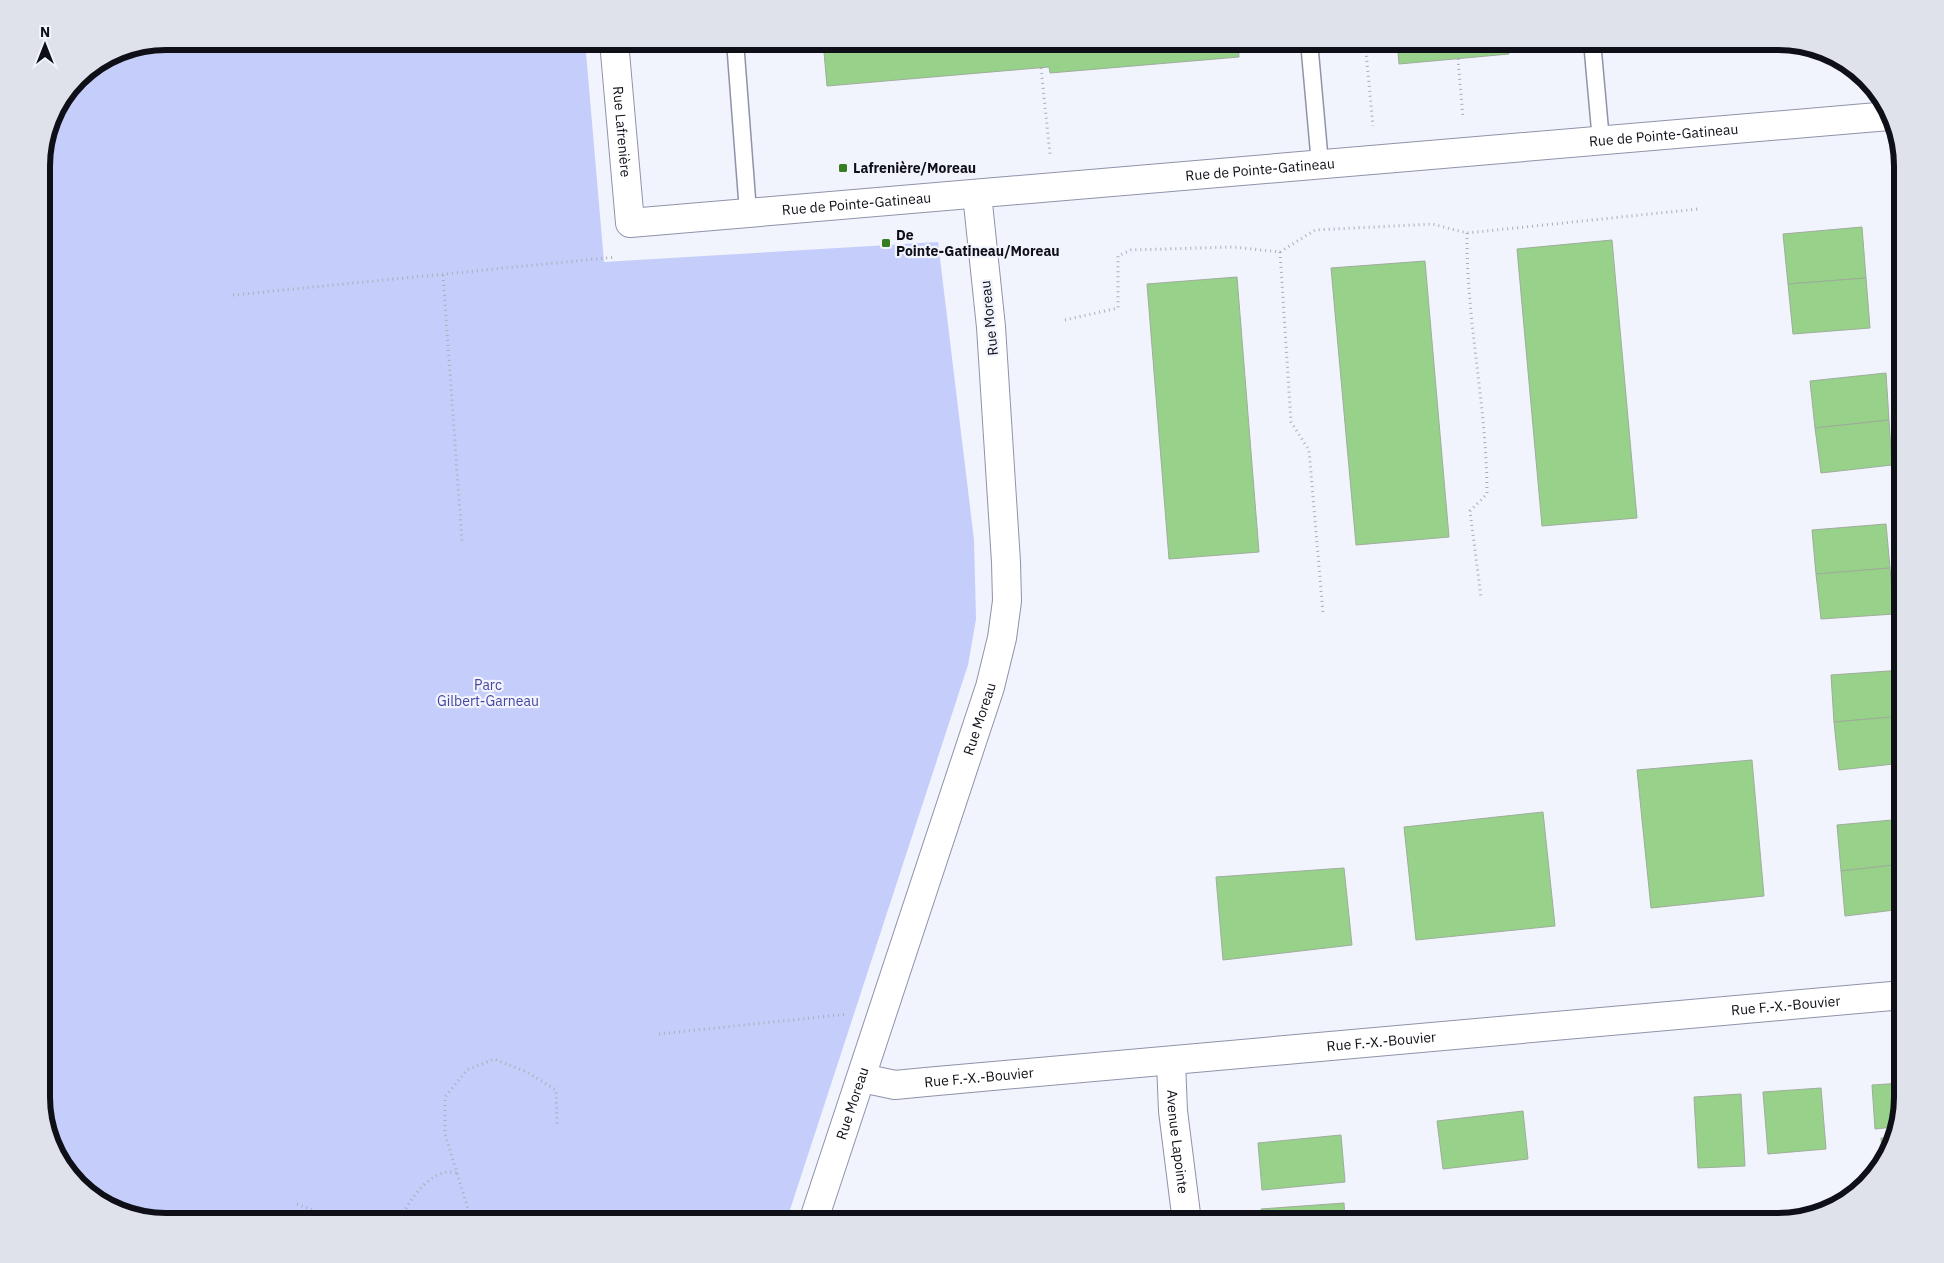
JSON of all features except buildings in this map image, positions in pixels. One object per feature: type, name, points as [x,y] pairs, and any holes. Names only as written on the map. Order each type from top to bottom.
[{"type":"street","name":"Rue Lafrenière","points":[[615,50],[630,223]]},
{"type":"street","name":"Rue de Pointe-Gatineau","points":[[630,223],[1882,117]]},
{"type":"street","name":"Rue Moreau","points":[[816,1213],[990,687],[1002,638],[1007,601],[1004,517],[991,326],[977,194]]},
{"type":"street","name":"Rue F.-X.-Bouvier","points":[[862,1078],[895,1085],[1171,1062],[1579,1023],[1894,996]]},
{"type":"street","name":"Avenue Lapointe","points":[[1171,1062],[1173,1112],[1186,1213]]},
{"type":"lane","points":[[736,50],[748,212]]},
{"type":"lane","points":[[1310,50],[1320,164]]},
{"type":"lane","points":[[1593,50],[1601,140]]},
{"type":"path","points":[[1366,50],[1373,126]]},
{"type":"path","points":[[1458,59],[1463,118]]},
{"type":"path","points":[[1041,68],[1050,154]]},
{"type":"path","points":[[1066,320],[1118,308],[1118,256],[1131,250],[1233,248],[1280,252],[1315,230],[1432,224],[1467,233],[1698,210]]},
{"type":"path","points":[[1467,233],[1467,257],[1487,472],[1487,494],[1470,511],[1482,597]]},
{"type":"path","points":[[1280,252],[1291,422],[1309,450],[1323,613]]},
{"type":"path","points":[[233,295],[616,257]]},
{"type":"path","points":[[443,275],[462,541]]},
{"type":"path","points":[[660,1034],[855,1013]]},
{"type":"path","points":[[470,1213],[459,1173],[445,1134],[445,1097],[467,1070],[494,1059],[527,1072],[556,1090],[557,1126]]},
{"type":"path","points":[[403,1213],[427,1182],[444,1172],[459,1173]]},
{"type":"path","points":[[297,1204],[320,1213]]},
{"type":"green space","name":"Parc Gilbert-Garneau","points":[[586,50],[604,262],[938,242],[974,540],[976,619],[968,665],[789,1213],[159,1213],[129,1207],[102,1193],[84,1179],[66,1155],[56,1134],[50,1104],[50,159],[54,136],[62,115],[70,102],[84,84],[108,66],[129,56],[151,51]]},
{"type":"place","name":"Lafrenière/Moreau","points":[[843,168]]},
{"type":"place","name":"De Pointe-Gatineau/Moreau","points":[[886,243]]}]
